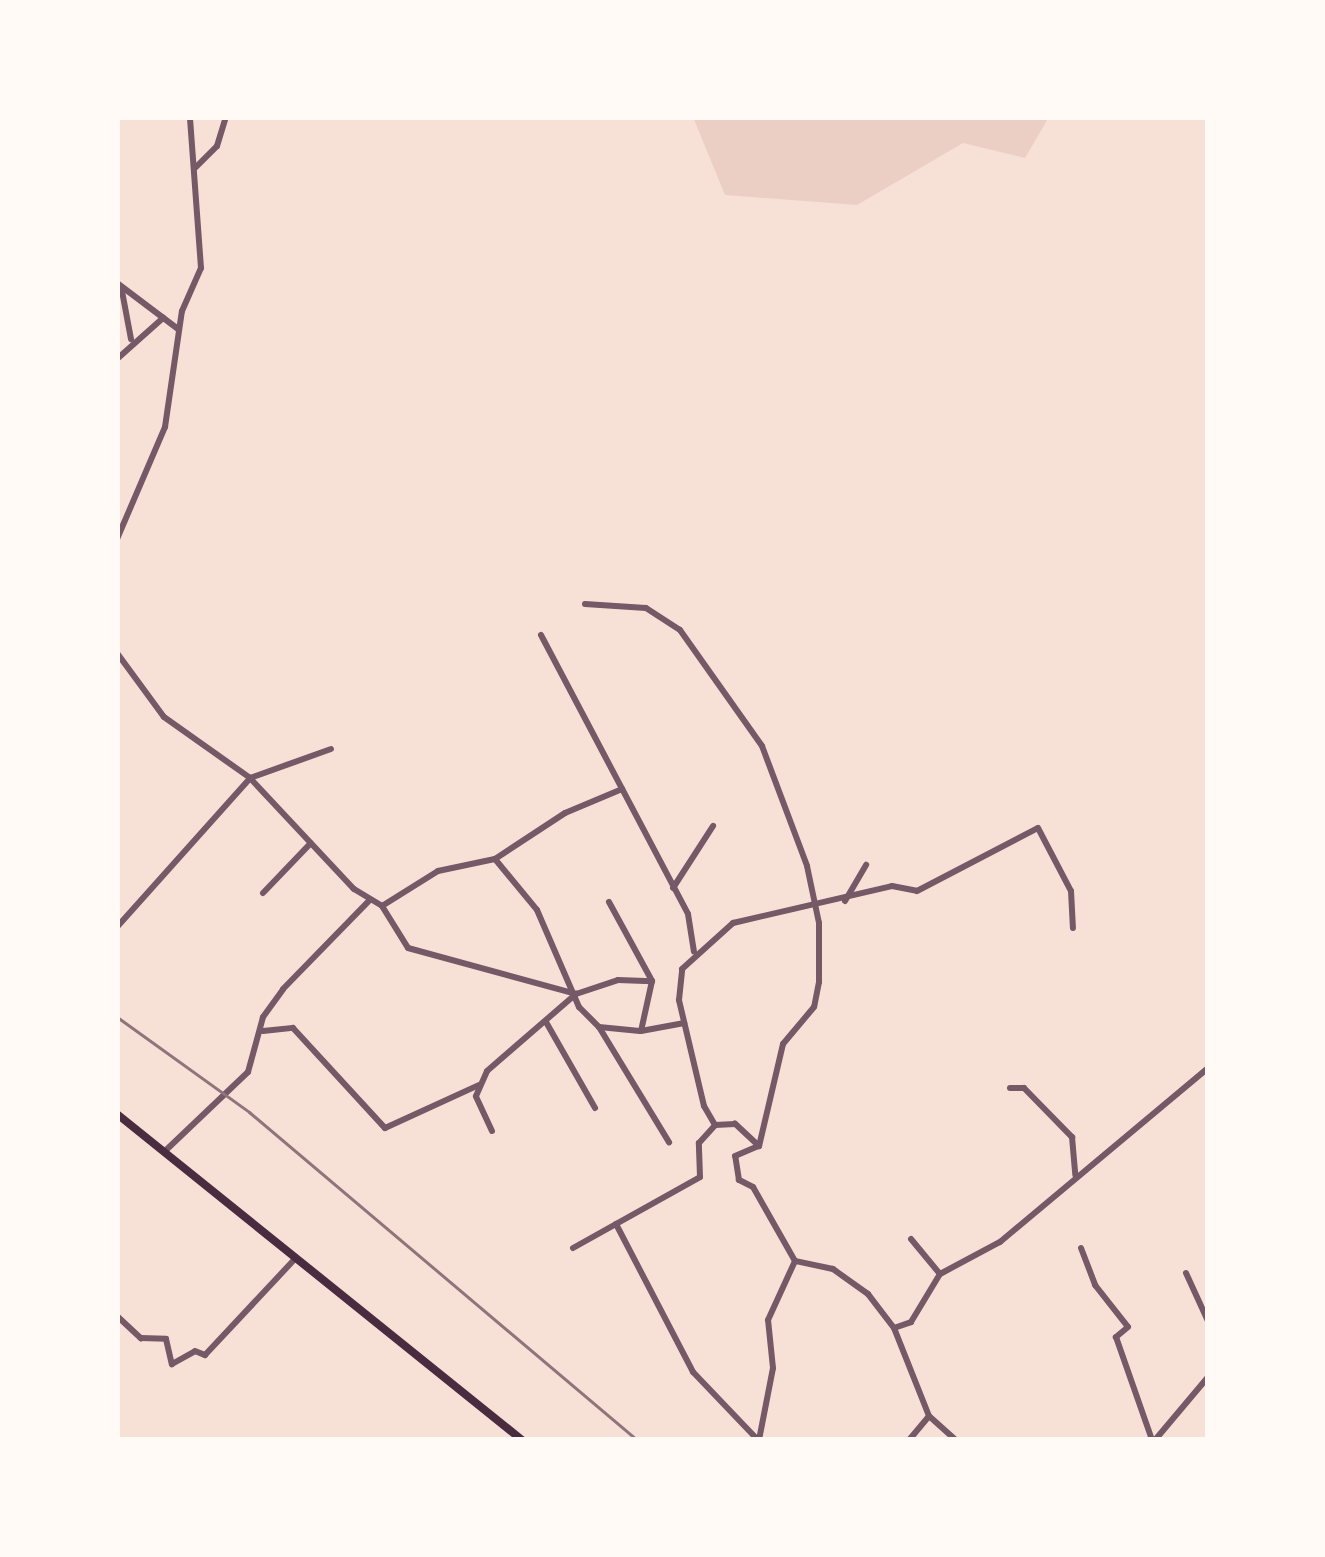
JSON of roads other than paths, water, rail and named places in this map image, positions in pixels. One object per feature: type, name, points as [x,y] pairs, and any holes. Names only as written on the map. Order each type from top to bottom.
[{"type":"main road","points":[[117,1114],[293,1261],[522,1440]]},
{"type":"street","points":[[117,539],[166,427],[178,329],[201,268],[190,117]]},
{"type":"street","points":[[195,168],[217,146],[226,117]]},
{"type":"street","points":[[120,287],[178,329]]},
{"type":"street","points":[[120,287],[131,339]]},
{"type":"street","points":[[117,359],[131,339],[164,317]]},
{"type":"street","points":[[585,604],[646,608],[680,630],[762,746],[817,902],[814,1007],[783,1044],[759,1146]]},
{"type":"street","points":[[541,635],[695,933],[694,955],[678,992],[715,1125]]},
{"type":"street","points":[[117,653],[164,717],[250,778],[370,900],[382,905],[408,948],[576,994]]},
{"type":"street","points":[[117,927],[250,778],[331,749]]},
{"type":"street","points":[[382,905],[438,871],[495,859],[565,813],[622,789]]},
{"type":"street","points":[[673,889],[713,826]]},
{"type":"street","points":[[694,955],[723,927],[817,902],[845,902],[892,886],[917,891],[1038,828],[1070,892],[1073,928]]},
{"type":"street","points":[[263,892],[311,843]]},
{"type":"street","points":[[495,859],[526,892],[576,994],[670,1142]]},
{"type":"street","points":[[845,902],[864,880],[866,865]]},
{"type":"street","points":[[164,1152],[248,1072],[263,1017],[298,968],[370,900]]},
{"type":"street","points":[[609,902],[652,981],[641,1031]]},
{"type":"street","points":[[262,1031],[293,1028],[386,1128],[479,1084],[524,1034],[546,1022],[576,994],[601,982],[652,981]]},
{"type":"street","points":[[546,1022],[595,1108]]},
{"type":"street","points":[[599,1027],[641,1031],[684,1023]]},
{"type":"street","points":[[894,1328],[911,1322],[940,1274],[1000,1242],[1208,1067]]},
{"type":"street","points":[[479,1084],[492,1131]]},
{"type":"street","points":[[1010,1088],[1024,1088],[1072,1137],[1075,1178]]},
{"type":"street","points":[[573,1248],[700,1178],[699,1143],[715,1125],[735,1124],[759,1146]]},
{"type":"street","points":[[759,1146],[735,1156],[739,1180],[753,1187],[796,1262],[833,1269],[868,1294],[894,1328],[929,1416],[956,1440]]},
{"type":"street","points":[[616,1224],[693,1372],[759,1440]]},
{"type":"street","points":[[911,1239],[940,1274]]},
{"type":"street","points":[[1081,1248],[1095,1285],[1128,1327],[1115,1337],[1154,1440],[1208,1377]]},
{"type":"street","points":[[117,1316],[141,1338],[166,1339],[172,1364],[195,1351],[205,1355],[293,1261]]},
{"type":"street","points":[[759,1440],[772,1368],[768,1320],[796,1262]]},
{"type":"street","points":[[1186,1273],[1208,1322]]},
{"type":"street","points":[[909,1440],[929,1416]]},
{"type":"railway","points":[[117,1017],[249,1112],[637,1440]]}]
